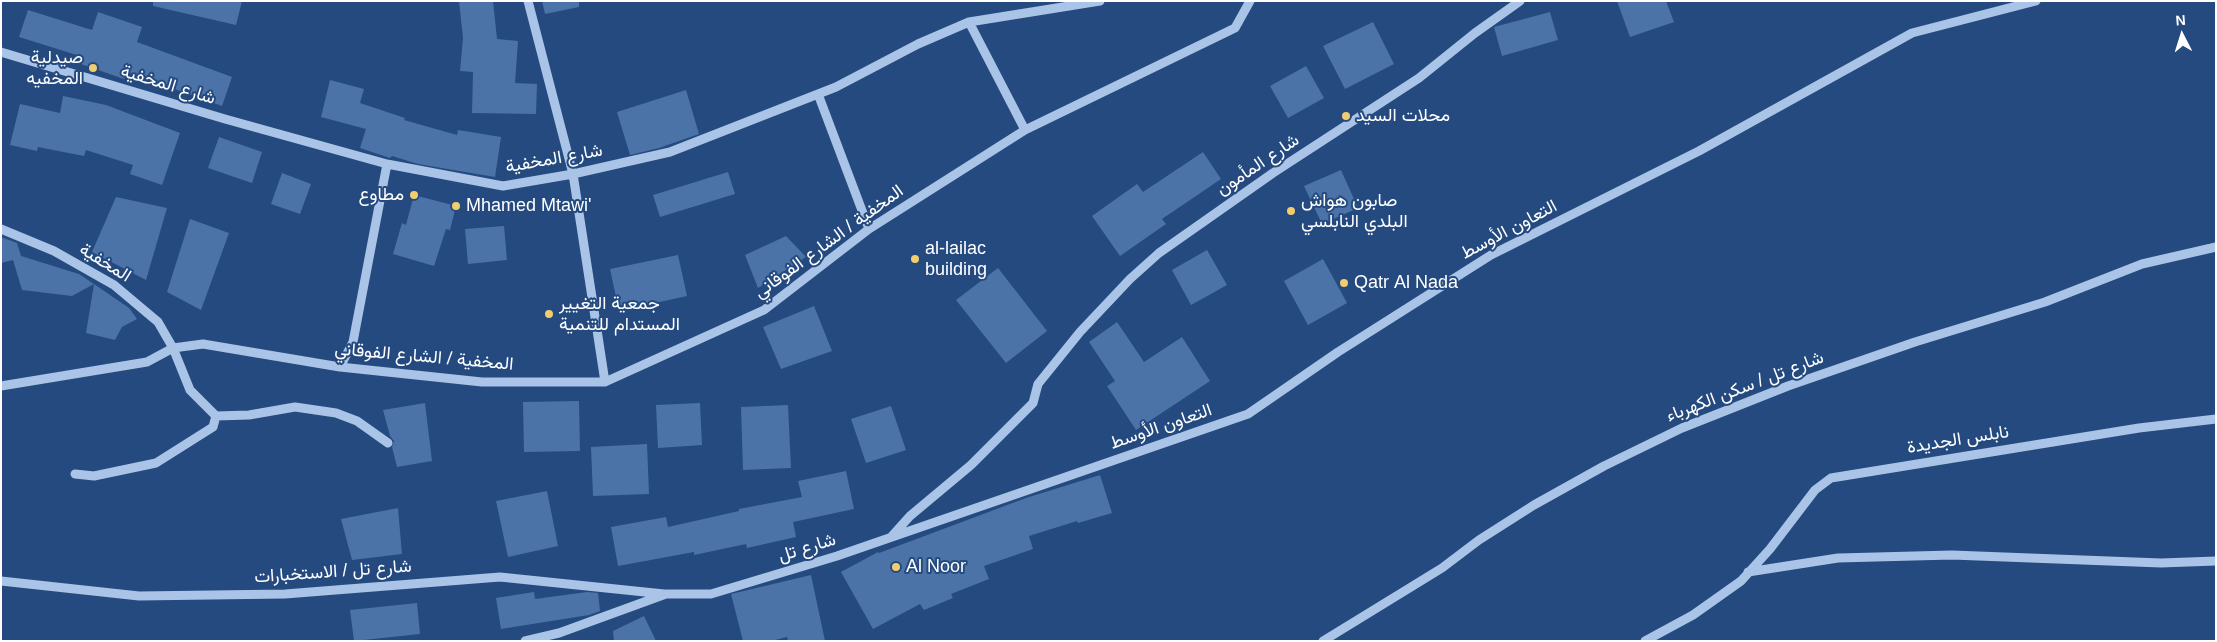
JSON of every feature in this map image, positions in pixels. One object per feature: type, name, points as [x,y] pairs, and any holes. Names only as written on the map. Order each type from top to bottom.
[{"type":"street","points":[[528,1],[573,174],[605,382]]},
{"type":"street","name":"شارع المخفية","points":[[1,52],[225,119],[387,164],[503,186],[573,174],[670,152],[818,94],[918,44],[968,22],[1100,1]]},
{"type":"street","name":"المخفية / الشارع الفوقاني","points":[[1,386],[147,362],[173,348],[203,344],[340,367],[482,382],[605,382],[764,310],[869,229],[1025,130],[1235,28],[1250,1]]},
{"type":"street","name":"شارع المأمون","points":[[1038,384],[1095,316],[1130,279],[1167,246],[1273,173],[1419,78],[1474,33],[1520,1]]},
{"type":"street","name":"التعاون الأوسط","points":[[890,538],[1248,414],[1338,352],[1491,255],[1699,151],[1912,33],[2036,1]]},
{"type":"street","points":[[968,22],[1025,130]]},
{"type":"street","points":[[818,94],[869,229]]},
{"type":"street","points":[[340,367],[353,342],[387,164]]},
{"type":"street","name":"المخفية","points":[[1,229],[54,251],[114,285],[158,322],[173,348],[190,390],[216,416]]},
{"type":"street","name":"شارع تل / سكن الكهرباء","points":[[1324,641],[1442,568],[1479,540],[1534,505],[1604,466],[1682,428],[1788,386],[1915,342],[2045,302],[2142,264],[2216,247]]},
{"type":"street","name":"شارع تل","points":[[525,641],[559,634],[666,594],[711,594],[890,538],[910,516],[971,466],[1033,403],[1038,384]]},
{"type":"street","points":[[75,474],[94,476],[156,463],[213,427],[216,416],[249,415],[295,407],[336,413],[357,421],[388,443]]},
{"type":"street","name":"نابلس الجديدة","points":[[1645,641],[1693,616],[1741,581],[1770,549],[1815,490],[1831,478],[2139,428],[2216,419]]},
{"type":"street","points":[[1748,572],[1838,558],[1942,555],[2161,563],[2216,561]]},
{"type":"street","name":"شارع تل / الاستخبارات","points":[[1,581],[139,596],[285,594],[500,577],[666,594]]},
{"type":"building","points":[[153,1],[242,1],[236,25],[153,6]]},
{"type":"building","points":[[459,1],[493,1],[497,39],[518,41],[515,83],[537,84],[536,114],[472,113],[473,72],[460,71],[463,38]]},
{"type":"building","points":[[542,1],[579,1],[579,7],[545,14]]},
{"type":"building","points":[[1617,1],[1666,1],[1674,22],[1630,37]]},
{"type":"building","points":[[28,10],[92,30],[98,12],[142,27],[137,42],[232,77],[222,106],[127,72],[124,79],[81,64],[83,57],[19,37]]},
{"type":"building","points":[[1550,12],[1558,40],[1502,56],[1494,27]]},
{"type":"building","points":[[1373,22],[1394,64],[1345,89],[1323,46]]},
{"type":"building","points":[[1306,66],[1324,98],[1288,118],[1270,86]]},
{"type":"building","points":[[330,80],[364,89],[360,103],[405,118],[404,120],[457,135],[458,130],[501,137],[495,177],[418,164],[392,156],[390,158],[360,148],[366,129],[321,117]]},
{"type":"building","points":[[686,90],[699,134],[659,148],[630,155],[617,112]]},
{"type":"building","points":[[63,96],[106,105],[180,133],[162,185],[130,174],[133,165],[86,150],[84,156],[38,147],[37,151],[10,145],[20,104],[60,113]]},
{"type":"building","points":[[219,137],[262,152],[252,183],[208,168]]},
{"type":"building","points":[[1203,152],[1221,179],[1162,219],[1166,224],[1120,256],[1092,216],[1137,184],[1143,192]]},
{"type":"building","points":[[1341,170],[1358,208],[1322,224],[1304,186]]},
{"type":"building","points":[[728,172],[735,194],[660,217],[653,195]]},
{"type":"building","points":[[282,173],[311,184],[300,214],[271,204]]},
{"type":"building","points":[[414,195],[456,206],[450,230],[446,229],[434,266],[393,254],[402,223],[406,225]]},
{"type":"building","points":[[116,197],[167,208],[146,280],[92,252]]},
{"type":"building","points":[[190,219],[229,233],[201,310],[167,292]]},
{"type":"building","points":[[504,226],[507,260],[468,264],[465,229]]},
{"type":"building","points":[[786,236],[806,257],[758,288],[745,255]]},
{"type":"building","points":[[1,237],[17,243],[21,256],[79,274],[94,284],[72,296],[22,290],[13,260],[1,263]]},
{"type":"building","points":[[1207,250],[1227,285],[1191,305],[1172,270]]},
{"type":"building","points":[[678,255],[687,296],[619,311],[610,269]]},
{"type":"building","points":[[1323,259],[1347,303],[1308,325],[1284,281]]},
{"type":"building","points":[[998,268],[1047,331],[1006,363],[956,300]]},
{"type":"building","points":[[94,284],[129,308],[137,319],[122,327],[115,340],[86,333]]},
{"type":"building","points":[[814,306],[832,351],[781,369],[763,327]]},
{"type":"building","points":[[1117,322],[1144,362],[1182,337],[1210,381],[1136,430],[1107,386],[1115,381],[1089,342]]},
{"type":"building","points":[[579,401],[580,451],[524,452],[523,402]]},
{"type":"building","points":[[425,403],[432,461],[397,467],[392,447],[394,441],[390,436],[383,410]]},
{"type":"building","points":[[700,403],[702,445],[658,448],[656,405]]},
{"type":"building","points":[[788,405],[791,468],[743,470],[741,407]]},
{"type":"building","points":[[891,406],[906,450],[866,463],[851,419]]},
{"type":"building","points":[[647,444],[649,494],[593,496],[591,447]]},
{"type":"building","points":[[846,471],[854,509],[793,522],[796,537],[747,548],[746,544],[694,555],[694,552],[618,566],[611,527],[666,517],[668,527],[739,511],[739,509],[802,497],[798,481]]},
{"type":"building","points":[[1100,475],[1112,513],[1078,523],[1077,521],[1029,536],[1033,549],[984,566],[989,579],[951,594],[953,598],[924,610],[920,604],[873,629],[841,572],[878,552],[1026,498]]},
{"type":"building","points":[[547,491],[558,546],[508,557],[496,501]]},
{"type":"building","points":[[398,508],[402,554],[352,560],[341,519]]},
{"type":"building","points":[[811,575],[825,641],[788,641],[787,637],[771,641],[743,641],[731,594]]},
{"type":"building","points":[[534,592],[535,599],[587,592],[598,593],[600,611],[589,615],[501,629],[496,598]]},
{"type":"building","points":[[417,603],[420,634],[354,641],[350,610]]},
{"type":"building","points":[[644,616],[656,641],[614,641],[613,631]]},
{"type":"place","name":"صيدلية المخفيه","points":[[93,68]]},
{"type":"place","name":"محلات السيد","points":[[1346,116]]},
{"type":"place","name":"مطاوع","points":[[414,195]]},
{"type":"place","name":"Mhamed Mtawi'","points":[[456,206]]},
{"type":"place","name":"صابون هواش البلدي النابلسي","points":[[1291,211]]},
{"type":"place","name":"al-lailac building","points":[[915,259]]},
{"type":"place","name":"Qatr Al Nada","points":[[1344,283]]},
{"type":"place","name":"جمعية التغيير المستدام للتنمية","points":[[549,314]]},
{"type":"place","name":"Al Noor","points":[[896,567]]}]
